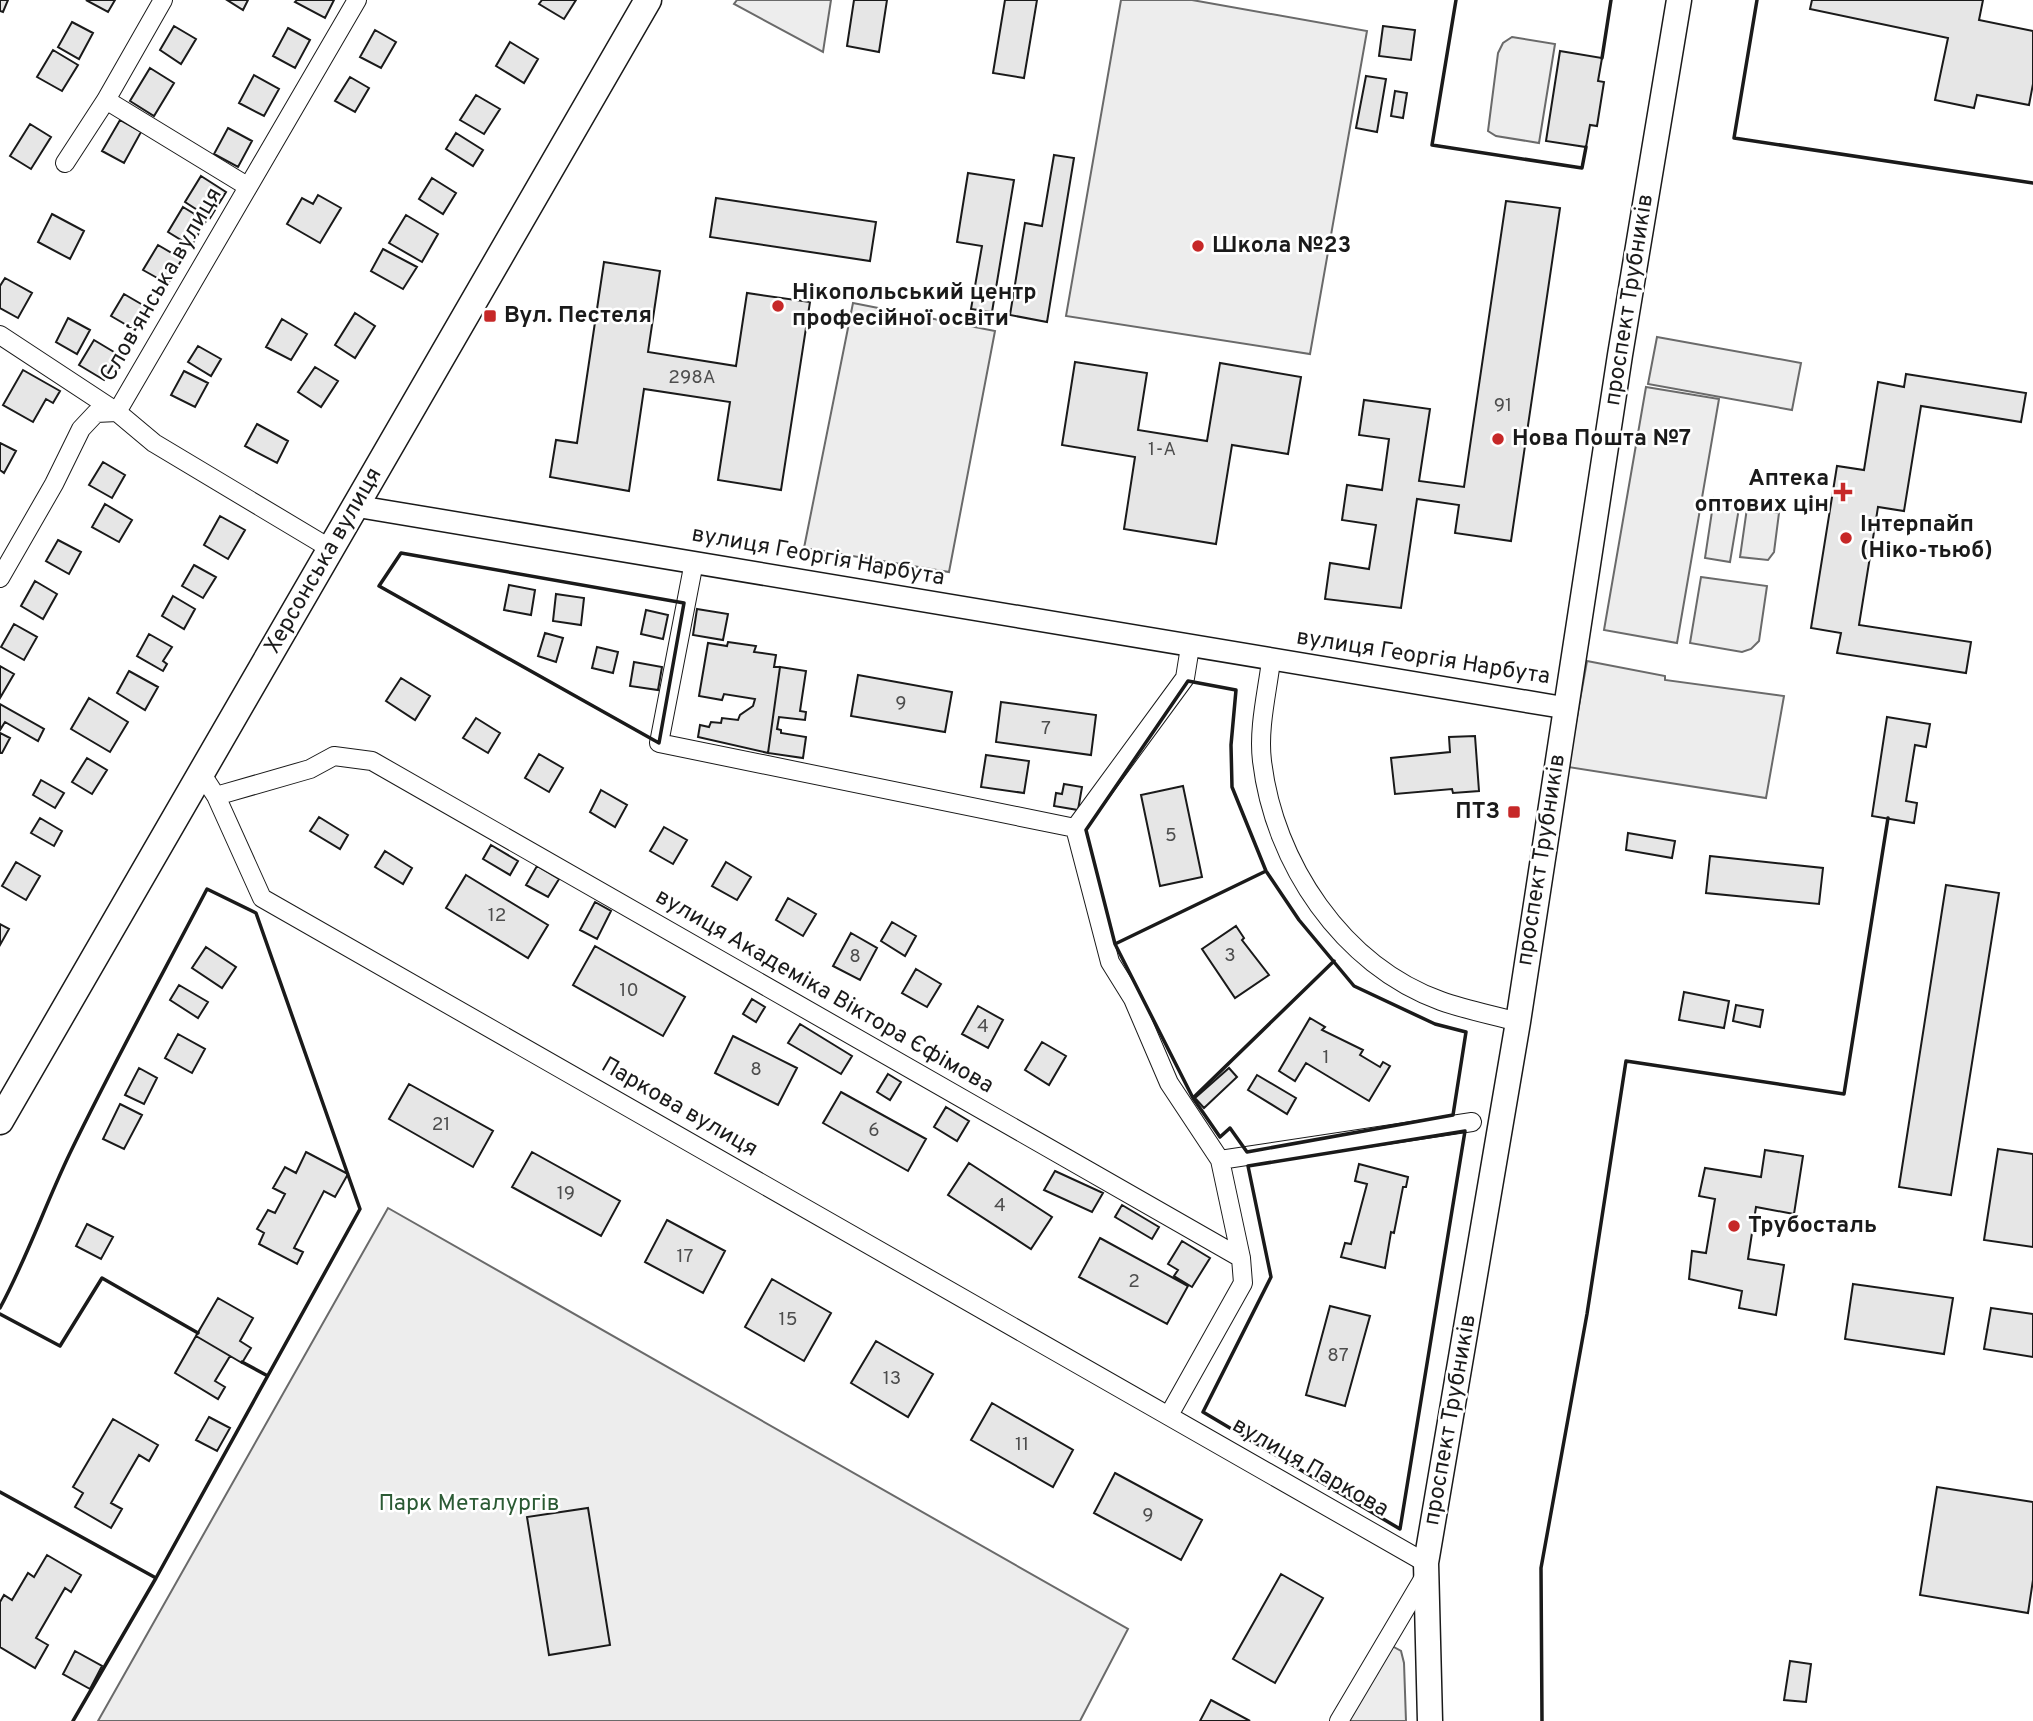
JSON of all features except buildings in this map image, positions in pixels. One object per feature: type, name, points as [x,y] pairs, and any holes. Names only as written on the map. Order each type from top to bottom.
[{"type":"main road","name":"Херсонська вулиця","points":[[0,1121],[648,0]]},
{"type":"main road","name":"проспект Трубників","points":[[1430,1721],[1426,1569],[1518,1022],[1679,0]]},
{"type":"street","points":[[65,163],[106,100],[163,0]]},
{"type":"street","name":"Словʼянська вулиця","points":[[0,578],[54,484],[81,429],[96,413],[117,412],[357,0]]},
{"type":"street","points":[[106,100],[247,186]]},
{"type":"street","points":[[0,335],[117,412],[154,443],[331,549]]},
{"type":"street","name":"вулиця Георгія Нарбута","points":[[355,506],[1271,661],[1566,708]]},
{"type":"street","points":[[694,562],[659,743],[1075,828]]},
{"type":"street","points":[[1075,828],[1185,678],[1190,647]]},
{"type":"street","name":"вулиця Георгія Нарбута","points":[[1271,661],[1262,759],[1272,818],[1295,871],[1331,922],[1381,969],[1440,1001],[1518,1022]]},
{"type":"street","name":"вулиця Академіка Віктора Єфімова","points":[[216,796],[310,769],[334,756],[372,761],[1241,1258]]},
{"type":"street","name":"Паркова вулиця","points":[[201,773],[216,796],[262,898],[1169,1415]]},
{"type":"street","points":[[1075,828],[1110,962],[1133,999],[1169,1083],[1220,1160],[1241,1258],[1243,1283],[1169,1415]]},
{"type":"street","points":[[1220,1160],[1472,1122]]},
{"type":"street","name":"вулиця Паркова","points":[[1169,1415],[1426,1569]]},
{"type":"street","points":[[1339,1721],[1426,1569]]},
{"type":"shaded area","points":[[737,0],[831,0],[823,52],[734,4]]},
{"type":"shaded area","points":[[1121,0],[1192,0],[1367,31],[1310,354],[1066,316]]},
{"type":"shaded area","points":[[1512,37],[1555,44],[1539,143],[1496,136],[1488,131],[1498,53],[1503,43]]},
{"type":"shaded area","points":[[853,303],[995,331],[949,572],[804,548]]},
{"type":"shaded area","points":[[1657,337],[1801,363],[1792,410],[1648,384]]},
{"type":"shaded area","points":[[1646,387],[1719,399],[1677,643],[1604,630]]},
{"type":"shaded area","points":[[1714,498],[1740,502],[1730,562],[1705,558]]},
{"type":"shaded area","points":[[1747,508],[1779,513],[1774,552],[1768,560],[1740,557]]},
{"type":"shaded area","points":[[1701,577],[1767,586],[1759,641],[1751,649],[1742,652],[1690,643]]},
{"type":"shaded area","points":[[1587,661],[1665,676],[1665,680],[1784,696],[1766,798],[1568,767]]},
{"type":"shaded area","name":"Парк Металургів","points":[[388,1208],[1128,1629],[1080,1721],[98,1721]]},
{"type":"shaded area","points":[[1392,1646],[1401,1651],[1404,1663],[1406,1721],[1346,1721]]},
{"type":"wall","points":[[1456,0],[1432,145],[1582,168],[1586,147]]},
{"type":"wall","points":[[1602,58],[1611,0]]},
{"type":"wall","points":[[1757,0],[1734,138],[2033,183]]},
{"type":"wall","points":[[401,553],[684,603],[659,743],[379,586],[401,553]]},
{"type":"wall","points":[[1188,681],[1236,690],[1231,745],[1232,787],[1266,871],[1299,920],[1354,986],[1435,1024],[1466,1032],[1453,1115],[1247,1152],[1230,1128],[1220,1137],[1193,1098],[1115,944],[1086,830],[1188,681]]},
{"type":"wall","points":[[1542,1721],[1541,1568],[1587,1314],[1626,1061],[1844,1094],[1888,818]]},
{"type":"wall","points":[[1115,944],[1266,871]]},
{"type":"wall","points":[[0,1308],[86,1120],[207,889],[256,913],[360,1209],[156,1578]]},
{"type":"wall","points":[[1193,1098],[1334,961]]},
{"type":"wall","points":[[1465,1131],[1400,1529],[1203,1412],[1271,1277],[1248,1166],[1465,1131]]},
{"type":"wall","points":[[0,1314],[60,1346],[102,1278],[198,1333]]},
{"type":"wall","points":[[242,1362],[266,1375]]},
{"type":"wall","points":[[0,1492],[156,1578],[73,1721]]},
{"type":"place","name":"Школа №23","points":[[1198,246]]},
{"type":"place","name":"Нікопольський центр професійної освіти","points":[[778,306]]},
{"type":"place","name":"Вул. Пестеля","points":[[490,316]]},
{"type":"place","name":"Нова Пошта №7","points":[[1498,439]]},
{"type":"place","name":"Аптека оптових цін","points":[[1843,492]]},
{"type":"place","name":"Інтерпайп (Ніко-тьюб)","points":[[1846,538]]},
{"type":"place","name":"ПТЗ","points":[[1514,812]]},
{"type":"place","name":"Трубосталь","points":[[1734,1226]]}]
